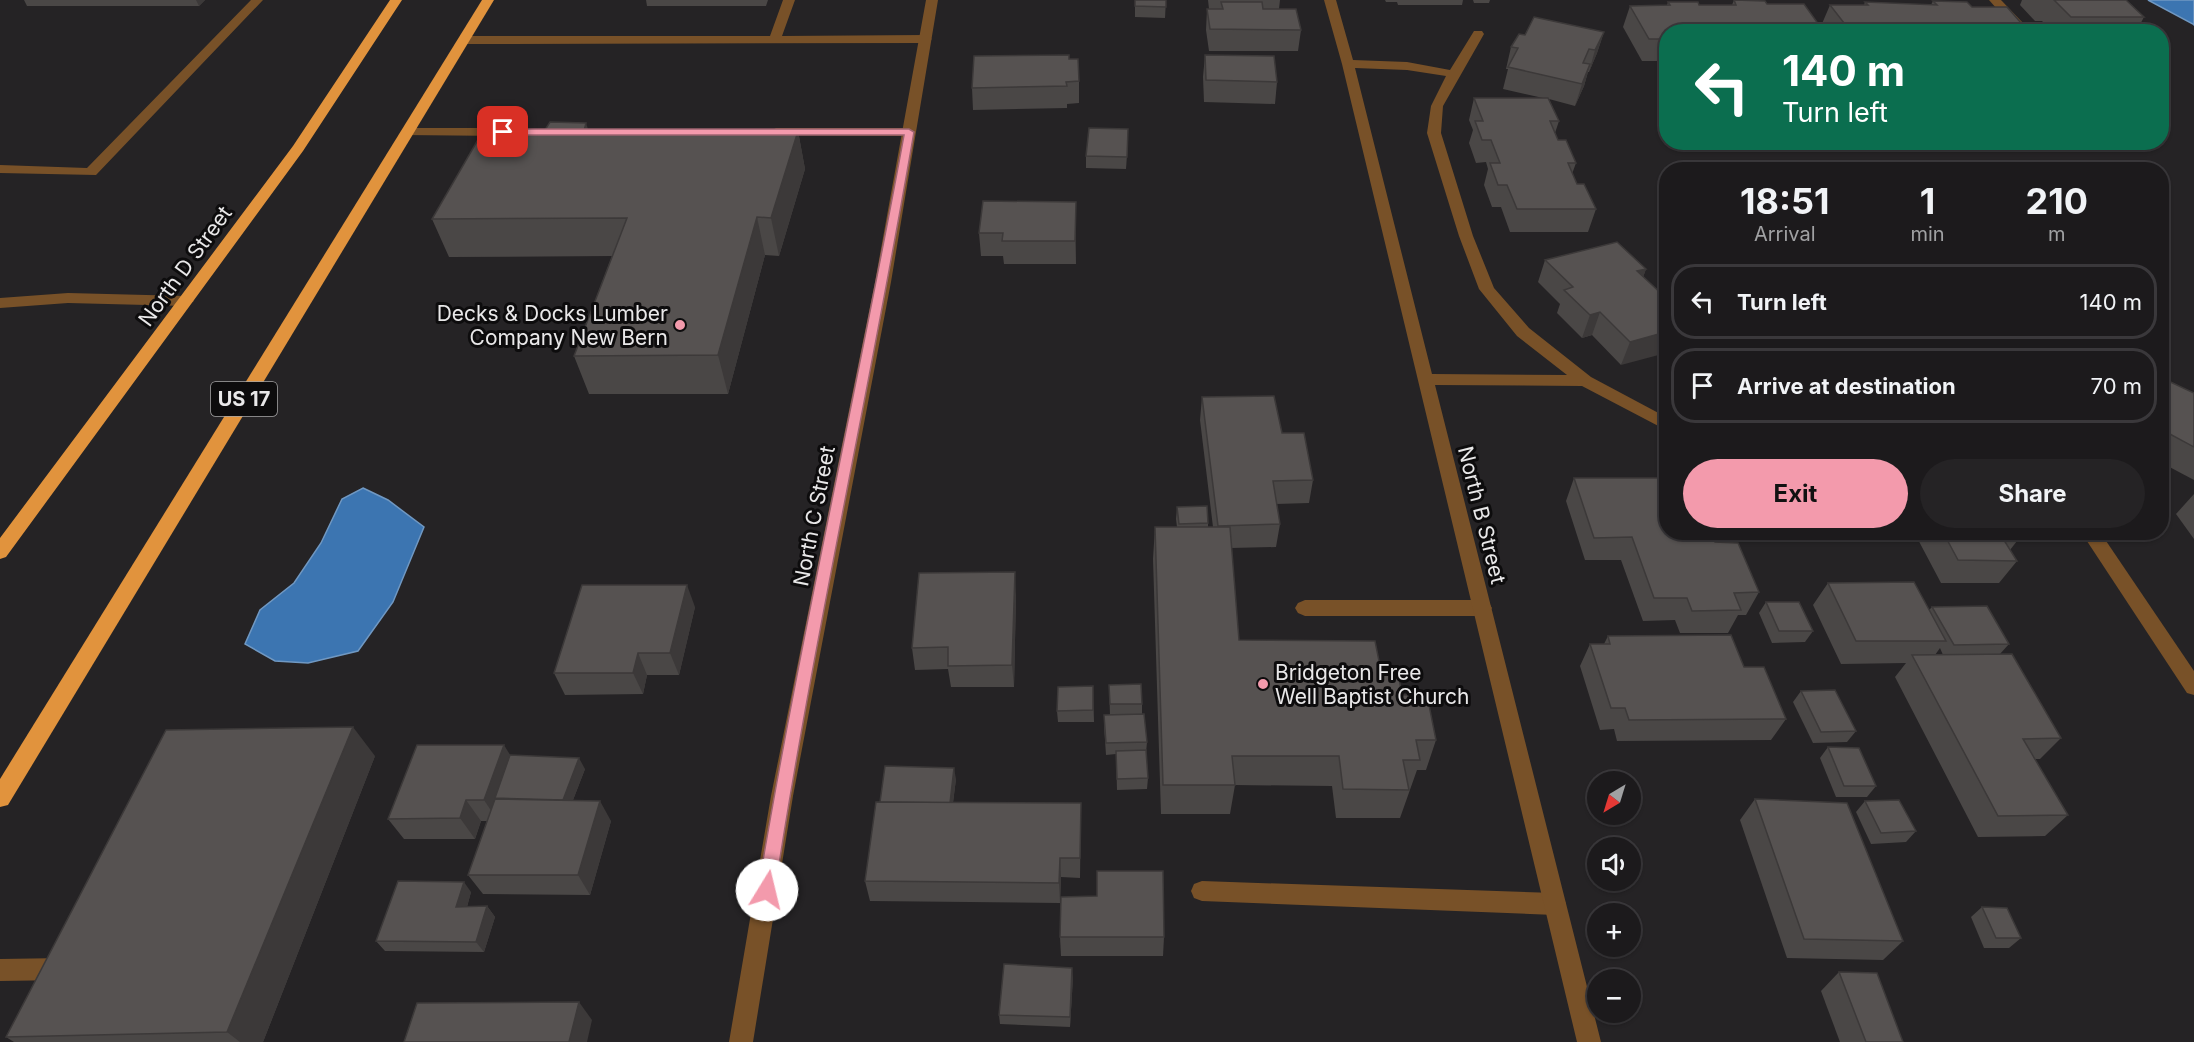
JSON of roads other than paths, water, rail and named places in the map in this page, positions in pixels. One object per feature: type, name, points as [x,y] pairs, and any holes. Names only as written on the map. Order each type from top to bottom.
[{"type":"highway","name":"North D Street","points":[[0,552],[298,148],[396,0]]},
{"type":"highway","name":"US 17","points":[[0,798],[488,0]]},
{"type":"street","points":[[0,169],[92,172],[256,0]]},
{"type":"street","points":[[775,39],[789,0]]},
{"type":"street","name":"North C Street","points":[[741,1042],[782,796],[883,282],[932,0]]},
{"type":"street","name":"North B Street","points":[[1330,0],[1348,64],[1589,1042]]},
{"type":"street","points":[[1995,0],[2017,24]]},
{"type":"street","points":[[1478,34],[1437,106],[1434,133],[1466,236],[1487,289],[1523,332],[1585,381],[1659,420]]},
{"type":"street","points":[[464,40],[926,39]]},
{"type":"street","points":[[1348,64],[1407,66],[1454,74]]},
{"type":"street","points":[[408,132],[515,132]]},
{"type":"street","points":[[766,132],[909,132]]},
{"type":"street","points":[[0,303],[68,298],[186,301]]},
{"type":"street","points":[[1425,379],[1585,381]]},
{"type":"street","points":[[2095,540],[2194,687]]},
{"type":"street","points":[[1305,608],[1482,608]]},
{"type":"street","points":[[1202,891],[1555,903]]},
{"type":"street","points":[[0,970],[75,969]]},
{"type":"water","points":[[2148,0],[2194,0],[2194,25],[2193,24]]},
{"type":"water","points":[[363,488],[388,500],[424,527],[393,602],[358,651],[308,663],[275,661],[245,644],[260,610],[294,583],[321,543],[342,499]]},
{"type":"place","name":"Decks & Docks Lumber Company New Bern","points":[[680,325]]},
{"type":"place","name":"Bridgeton Free Well Baptist Church","points":[[1263,684]]}]
